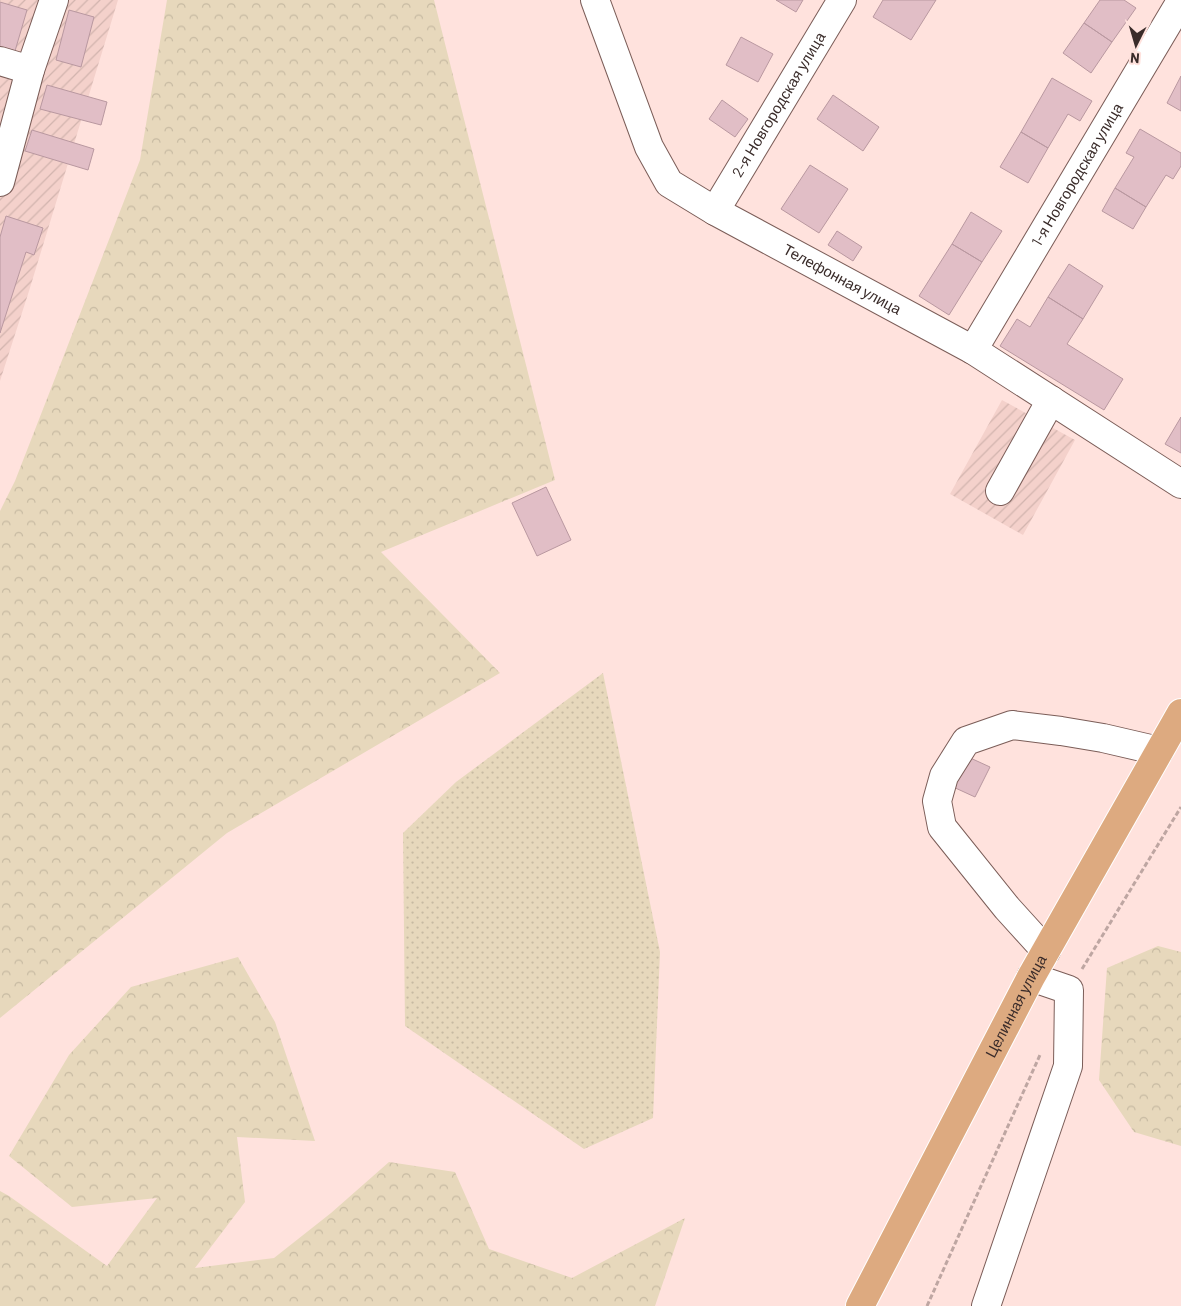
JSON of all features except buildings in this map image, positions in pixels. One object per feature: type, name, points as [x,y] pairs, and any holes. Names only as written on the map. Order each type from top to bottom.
[{"type":"main road","name":"Целинная улица","points":[[860,1306],[1031,978],[1181,713]]},
{"type":"street","points":[[1,171],[8,117],[30,70],[54,0]]},
{"type":"street","name":"Телефонная улица","points":[[595,0],[649,148],[669,183],[715,211],[973,350],[1181,484]]},
{"type":"street","name":"2-я Новгородская улица","points":[[715,211],[842,0]]},
{"type":"street","name":"1-я Новгородская улица","points":[[973,350],[1181,1]]},
{"type":"street","points":[[0,61],[30,70]]},
{"type":"street","points":[[1000,491],[1050,400]]},
{"type":"street","points":[[1046,951],[1007,908],[942,827],[937,801],[944,776],[966,741],[1012,725],[1103,738],[1159,751]]},
{"type":"street","points":[[986,1306],[1068,1066],[1069,990],[1031,978]]},
{"type":"shaded area","points":[[0,0],[118,0],[0,381]]},
{"type":"shaded area","points":[[1002,400],[1075,440],[1023,535],[950,494]]},
{"type":"green space","points":[[167,0],[434,0],[555,480],[381,552],[500,673],[227,833],[0,1018],[0,511],[15,481],[140,160]]},
{"type":"green space","points":[[603,673],[660,952],[653,1118],[584,1149],[405,1026],[403,833],[456,782]]},
{"type":"green space","points":[[1158,946],[1181,952],[1181,1146],[1134,1132],[1099,1080],[1107,968]]},
{"type":"green space","points":[[238,957],[275,1022],[315,1141],[237,1137],[245,1202],[195,1268],[274,1258],[331,1213],[389,1162],[455,1172],[489,1249],[572,1278],[685,1218],[655,1306],[0,1306],[0,1191],[107,1266],[157,1198],[72,1207],[9,1156],[69,1055],[131,987]]}]
